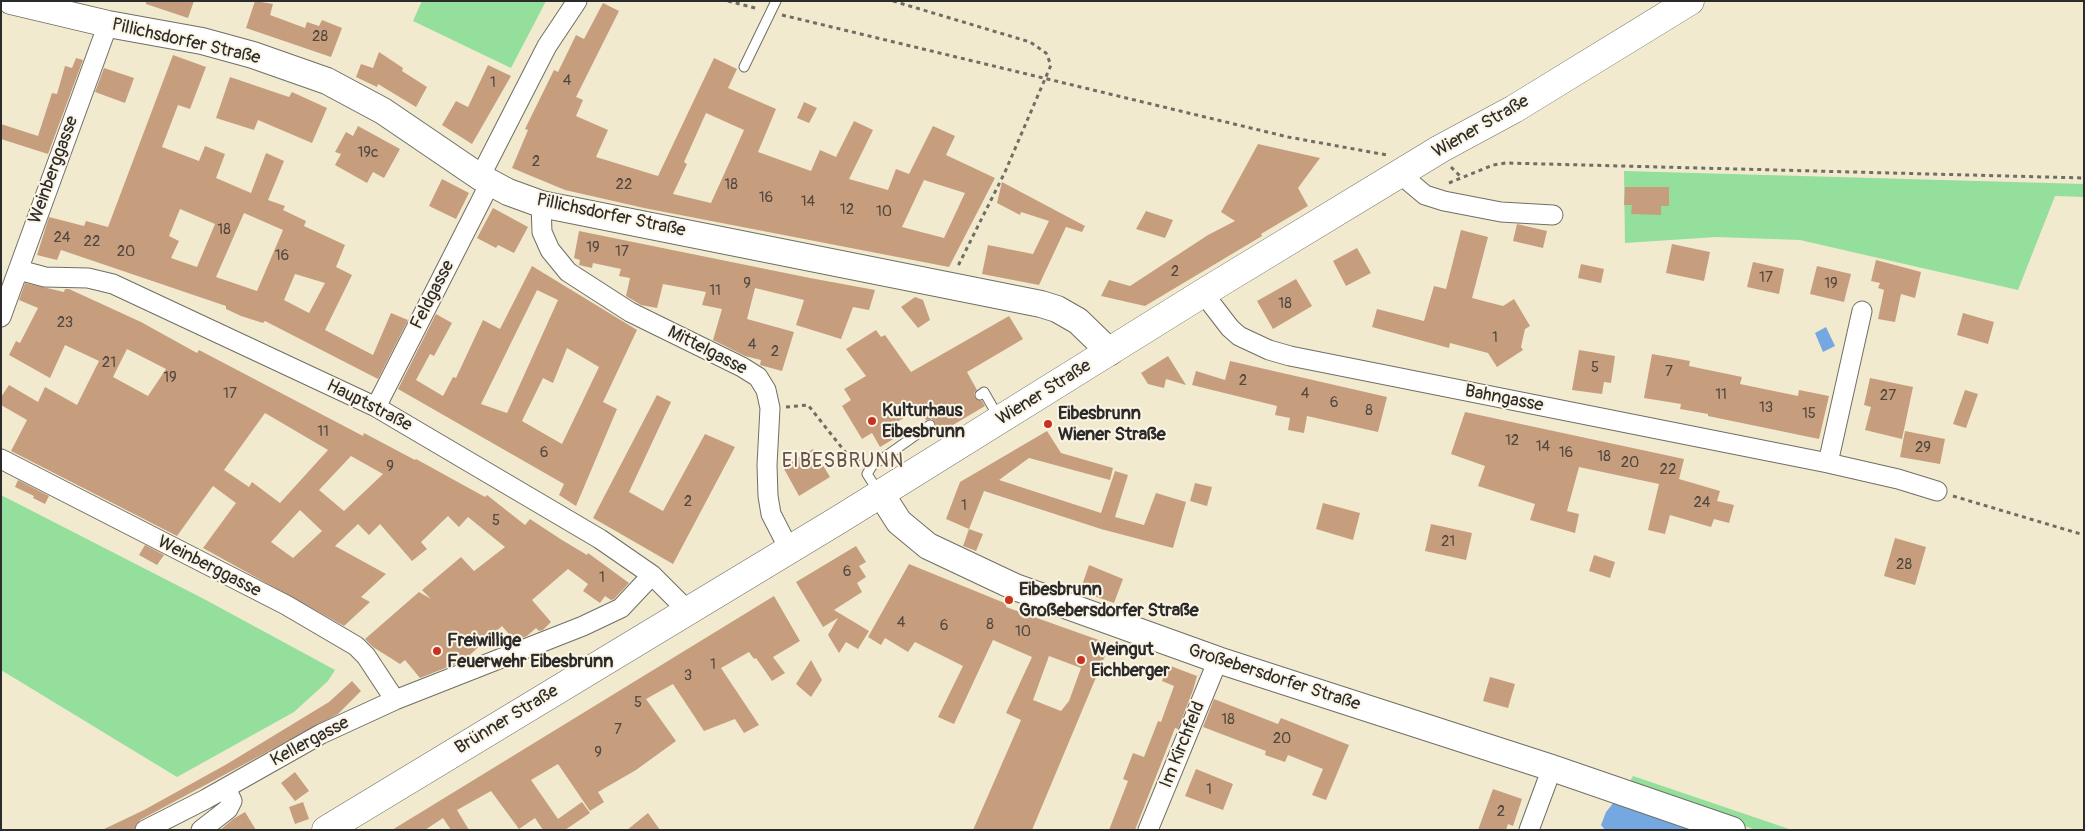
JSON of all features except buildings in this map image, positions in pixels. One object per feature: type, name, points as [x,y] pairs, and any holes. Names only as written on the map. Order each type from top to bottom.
[{"type":"main road","name":"Pillichsdorfer Straße","points":[[11,1],[108,24],[229,48],[327,81],[383,111],[485,180],[508,192],[541,204],[950,285],[1057,309],[1084,326],[1110,352]]},
{"type":"main road","name":"Wiener Straße","points":[[687,610],[788,549],[875,487],[1000,420],[1110,352],[1203,293],[1396,165],[1440,149],[1514,109],[1690,1]]},
{"type":"main road","name":"Großebersdorfer Straße","points":[[875,487],[899,522],[928,546],[944,555],[1024,590],[1218,660],[1552,768],[1732,830]]},
{"type":"main road","name":"Brünner Straße","points":[[326,830],[687,610]]},
{"type":"street","name":"Feldgasse","points":[[376,407],[547,46],[577,1]]},
{"type":"street","name":"Weinberggasse","points":[[1,317],[108,24]]},
{"type":"street","points":[[1396,165],[1425,195],[1444,201],[1501,212],[1554,215]]},
{"type":"street","name":"Mittelgasse","points":[[541,204],[542,232],[550,250],[568,272],[630,312],[742,367],[758,377],[766,390],[770,408],[768,496],[774,522],[788,549]]},
{"type":"street","name":"Hauptstraße","points":[[19,270],[45,277],[88,278],[113,284],[376,407],[544,504],[652,575],[687,610]]},
{"type":"street","name":"Bahngasse","points":[[1203,293],[1230,328],[1239,336],[1269,350],[1290,356],[1828,463],[1937,490]]},
{"type":"street","points":[[1828,463],[1862,311]]},
{"type":"street","name":"Weinberggasse","points":[[1,459],[286,605],[356,646],[366,656],[395,700]]},
{"type":"street","name":"Kellergasse","points":[[145,830],[226,788],[321,734],[395,700],[583,626],[620,608],[652,575]]},
{"type":"street","name":"Im Kirchfeld","points":[[1148,830],[1218,660]]},
{"type":"street","points":[[1529,830],[1552,768]]},
{"type":"street","points":[[201,830],[228,809],[232,801],[226,788]]},
{"type":"lane","points":[[744,67],[776,1]]},
{"type":"lane","points":[[980,395],[984,392],[1000,420]]},
{"type":"lane","points":[[875,487],[867,474],[872,466],[930,426]]},
{"type":"path","points":[[728,1],[1396,165]]},
{"type":"path","points":[[893,1],[1030,42],[1046,53],[1051,65],[1047,79],[950,285]]},
{"type":"path","points":[[1440,149],[1453,170],[1461,177],[1506,162],[2084,178]]},
{"type":"path","points":[[770,408],[808,405],[846,453],[872,466]]},
{"type":"path","points":[[1937,490],[2084,535]]},
{"type":"green space","points":[[422,1],[546,1],[511,68],[413,21]]},
{"type":"green space","points":[[1624,171],[2084,184],[2084,197],[2055,196],[2018,290],[1800,240],[1716,237],[1625,243]]},
{"type":"green space","points":[[1,495],[204,599],[335,670],[328,681],[294,712],[177,777],[1,670]]},
{"type":"green space","points":[[1633,776],[1792,830],[1756,830],[1629,783]]},
{"type":"water","points":[[1826,327],[1835,346],[1823,352],[1815,333]]},
{"type":"water","points":[[1614,802],[1692,830],[1605,830],[1601,825],[1606,812]]},
{"type":"place","name":"Kulturhaus Eibesbrunn","points":[[872,421]]},
{"type":"place","name":"Eibesbrunn Wiener Straße","points":[[1048,424]]},
{"type":"place","name":"Eibesbrunn Großebersdorfer Straße","points":[[1009,600]]},
{"type":"place","name":"Freiwillige Feuerwehr Eibesbrunn","points":[[437,651]]},
{"type":"place","name":"Weingut Eichberger","points":[[1081,660]]},
{"type":"district","name":"EIBESBRUNN","points":[[843,462]]}]
